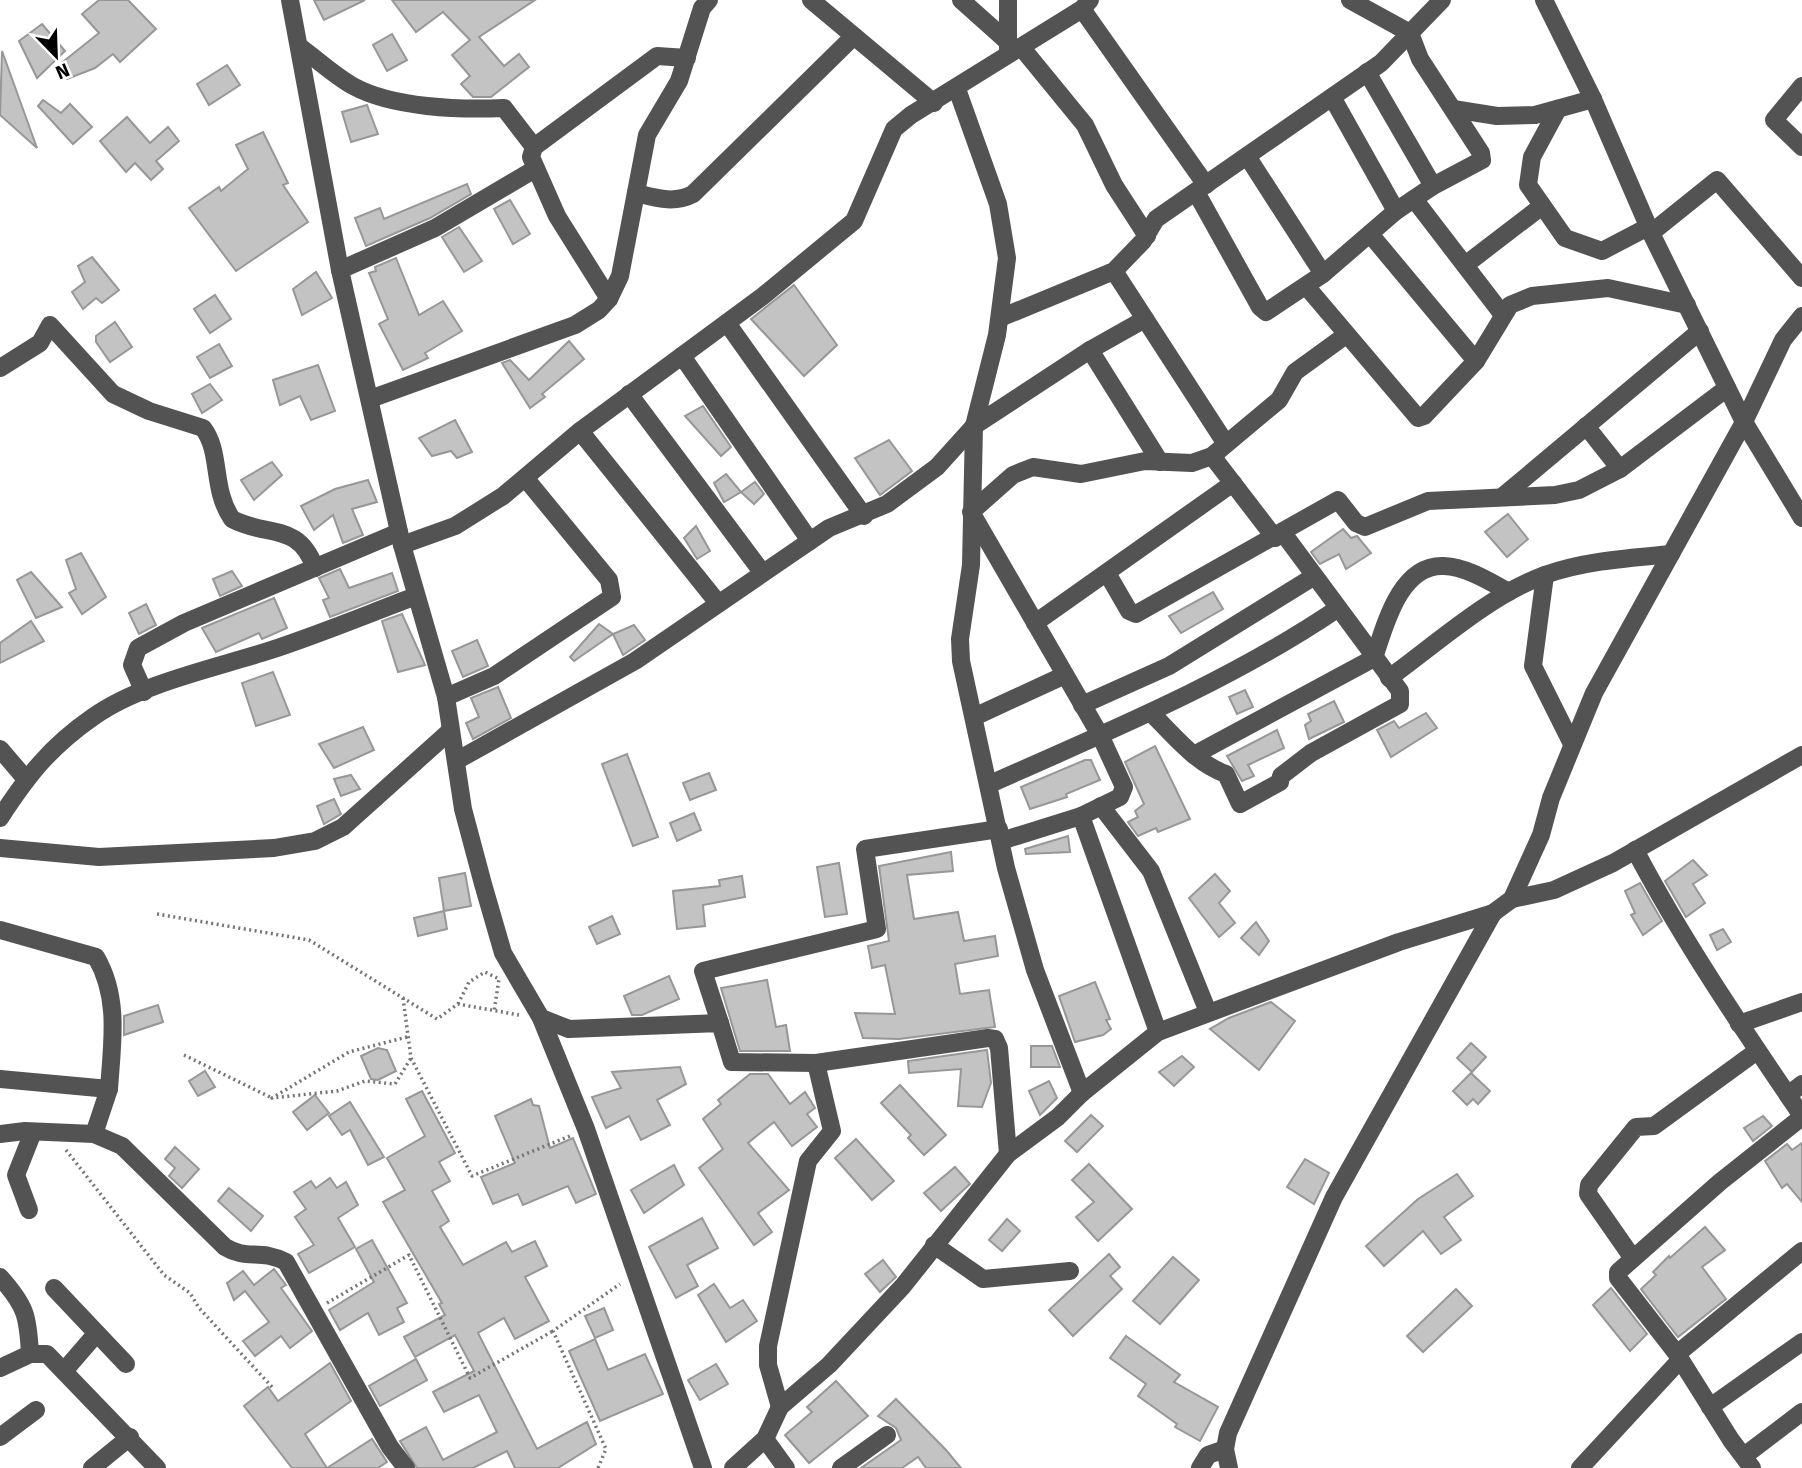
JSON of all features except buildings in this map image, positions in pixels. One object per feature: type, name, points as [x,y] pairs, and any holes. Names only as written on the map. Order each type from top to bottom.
[{"type":"street","points":[[290,0],[341,270],[400,539],[446,697],[463,809],[503,953],[541,1017],[586,1129],[703,1468]]},
{"type":"street","points":[[370,399],[575,325],[599,310],[609,299],[620,276],[647,135],[673,95],[702,8],[709,0]]},
{"type":"street","points":[[811,0],[934,103]]},
{"type":"street","points":[[961,0],[1013,49],[1085,125],[1114,185],[1147,236]]},
{"type":"street","points":[[1008,0],[1013,49]]},
{"type":"street","points":[[144,692],[132,665],[138,648],[184,623],[315,568],[400,539],[455,526],[526,479],[580,431],[727,323],[854,221],[894,129],[911,115],[957,89],[1013,49],[1086,5],[1201,188],[1264,311],[1323,274],[1396,211],[1433,186],[1482,160],[1420,59],[1410,33],[1350,0]]},
{"type":"street","points":[[1000,318],[1114,271],[1147,236],[1156,219],[1381,63],[1442,0]]},
{"type":"street","points":[[1544,0],[1593,99],[1650,230],[1744,422],[1800,510]]},
{"type":"street","points":[[636,193],[674,200],[693,194],[854,36]]},
{"type":"street","points":[[300,47],[354,87],[386,97],[467,111],[504,108],[534,147]]},
{"type":"street","points":[[609,299],[557,216],[531,157],[534,147],[657,56],[687,58]]},
{"type":"street","points":[[1367,72],[1433,186]]},
{"type":"street","points":[[1802,86],[1774,120],[1802,147]]},
{"type":"street","points":[[957,89],[998,204],[1007,258],[1000,318],[974,426],[971,565],[960,639],[961,661],[1000,835],[1035,970],[1082,1093]]},
{"type":"street","points":[[1332,97],[1396,211]]},
{"type":"street","points":[[1453,109],[1516,116],[1558,109],[1593,99]]},
{"type":"street","points":[[1558,109],[1532,157],[1528,185],[1565,238],[1594,251],[1608,249],[1650,230],[1717,180],[1802,278]]},
{"type":"street","points":[[1247,156],[1323,274]]},
{"type":"street","points":[[341,270],[435,228],[535,169]]},
{"type":"street","points":[[1414,199],[1503,315]]},
{"type":"street","points":[[1465,265],[1542,206]]},
{"type":"street","points":[[1370,233],[1476,360]]},
{"type":"street","points":[[1114,271],[1226,444]]},
{"type":"street","points":[[1306,286],[1418,418],[1424,416],[1476,360],[1510,305],[1532,296],[1608,288],[1687,305]]},
{"type":"street","points":[[1228,1468],[1225,1449],[1228,1433],[1334,1197],[1493,914],[1512,898],[1541,835],[1551,797],[1594,694],[1744,422],[1783,340],[1802,316]]},
{"type":"street","points":[[456,761],[635,661],[829,528],[864,516],[920,482],[974,426],[1090,350],[1145,319]]},
{"type":"street","points":[[727,323],[864,516]]},
{"type":"street","points":[[0,368],[40,343],[50,325],[113,394],[149,411],[203,428],[214,453],[219,493],[232,519],[297,540],[306,547],[315,568]]},
{"type":"street","points":[[1502,497],[1700,331]]},
{"type":"street","points":[[971,512],[1013,475],[1033,467],[1081,474],[1145,461],[1192,463],[1212,456],[1279,400],[1295,372],[1346,335]]},
{"type":"street","points":[[1090,350],[1160,462]]},
{"type":"street","points":[[682,356],[810,541]]},
{"type":"street","points":[[1107,573],[1129,611],[1136,614],[1338,500],[1345,505],[1356,523],[1365,527],[1428,501],[1555,495],[1579,490],[1620,469],[1727,388]]},
{"type":"street","points":[[629,394],[762,572]]},
{"type":"street","points":[[1586,426],[1620,469]]},
{"type":"street","points":[[580,431],[718,603]]},
{"type":"street","points":[[1151,713],[1194,755],[1212,769],[1226,774],[1240,804],[1280,782],[1281,776],[1311,753],[1400,704],[1401,691],[1313,577],[1212,456]]},
{"type":"street","points":[[446,697],[494,676],[612,597],[609,580],[526,479]]},
{"type":"street","points":[[1035,623],[1233,483]]},
{"type":"street","points":[[971,512],[1100,735],[1124,787],[1120,797],[1081,816],[1000,835],[864,849],[877,929],[703,971],[732,1062],[816,1063],[995,1039],[999,1048],[1008,1154]]},
{"type":"street","points":[[1389,678],[1509,592],[1545,575],[1612,560],[1671,554]]},
{"type":"street","points":[[1194,755],[1374,658],[1384,628],[1401,592],[1414,575],[1431,567],[1445,566],[1480,577],[1509,592]]},
{"type":"street","points":[[1545,575],[1533,666],[1572,744]]},
{"type":"street","points":[[1082,705],[1169,666],[1313,577]]},
{"type":"street","points":[[0,818],[25,778],[59,742],[95,715],[144,692],[275,649],[416,596]]},
{"type":"street","points":[[990,784],[1151,713],[1286,643],[1337,608]]},
{"type":"street","points":[[974,717],[1065,675]]},
{"type":"street","points":[[0,848],[99,857],[274,848],[315,841],[343,827],[450,731]]},
{"type":"street","points":[[0,749],[25,778]]},
{"type":"street","points":[[1512,898],[1554,890],[1635,850],[1802,755]]},
{"type":"street","points":[[1101,806],[1151,871],[1208,1012]]},
{"type":"street","points":[[1081,816],[1158,1032]]},
{"type":"street","points":[[1635,850],[1666,910],[1738,1024],[1757,1051],[1795,1089],[1802,1116],[1632,1257],[1622,1266],[1618,1278],[1679,1357],[1748,1462],[1802,1412]]},
{"type":"street","points":[[733,1468],[765,1440],[780,1407],[830,1365],[903,1286],[1008,1154],[1058,1117],[1082,1093],[1158,1032],[1399,942],[1493,914]]},
{"type":"street","points":[[0,930],[96,957],[106,974],[114,1021],[109,1090],[94,1134]]},
{"type":"street","points":[[1738,1024],[1802,1002]]},
{"type":"street","points":[[541,1017],[569,1029],[720,1023]]},
{"type":"street","points":[[1632,1257],[1588,1194],[1589,1185],[1636,1127],[1654,1126],[1757,1051]]},
{"type":"street","points":[[780,1407],[768,1365],[768,1346],[808,1161],[832,1131],[816,1063]]},
{"type":"street","points":[[0,1079],[109,1090]]},
{"type":"street","points":[[29,1210],[16,1175],[33,1132]]},
{"type":"street","points":[[0,1134],[94,1134],[122,1146],[225,1248],[239,1256],[269,1253],[286,1262],[390,1447],[406,1468]]},
{"type":"street","points":[[934,1245],[983,1279],[1070,1271]]},
{"type":"street","points":[[1580,1468],[1679,1357],[1802,1251]]},
{"type":"street","points":[[0,1277],[21,1300],[28,1316],[30,1354]]},
{"type":"street","points":[[54,1288],[126,1364]]},
{"type":"street","points":[[64,1371],[96,1334]]},
{"type":"street","points":[[1710,1407],[1802,1342]]},
{"type":"street","points":[[0,1368],[30,1354],[47,1353],[157,1468]]},
{"type":"street","points":[[0,1437],[36,1410]]},
{"type":"street","points":[[841,1468],[887,1435]]},
{"type":"street","points":[[92,1468],[130,1437]]},
{"type":"street","points":[[765,1440],[786,1468]]},
{"type":"street","points":[[1200,1468],[1208,1455],[1225,1449]]},
{"type":"path","points":[[157,914],[309,940],[438,1019],[458,1004],[468,982],[485,972],[499,979],[494,1012]]},
{"type":"path","points":[[403,998],[411,1058],[472,1175],[586,1129]]},
{"type":"path","points":[[458,1004],[494,1012],[541,1017]]},
{"type":"path","points":[[272,1098],[349,1052],[408,1037]]},
{"type":"path","points":[[184,1055],[272,1098],[337,1091],[365,1081],[396,1084],[411,1058]]},
{"type":"path","points":[[53,1133],[164,1275],[190,1293],[199,1308],[273,1388]]},
{"type":"path","points":[[313,1311],[409,1255],[470,1378],[553,1331],[637,1273]]},
{"type":"path","points":[[553,1331],[606,1449],[598,1468]]}]
